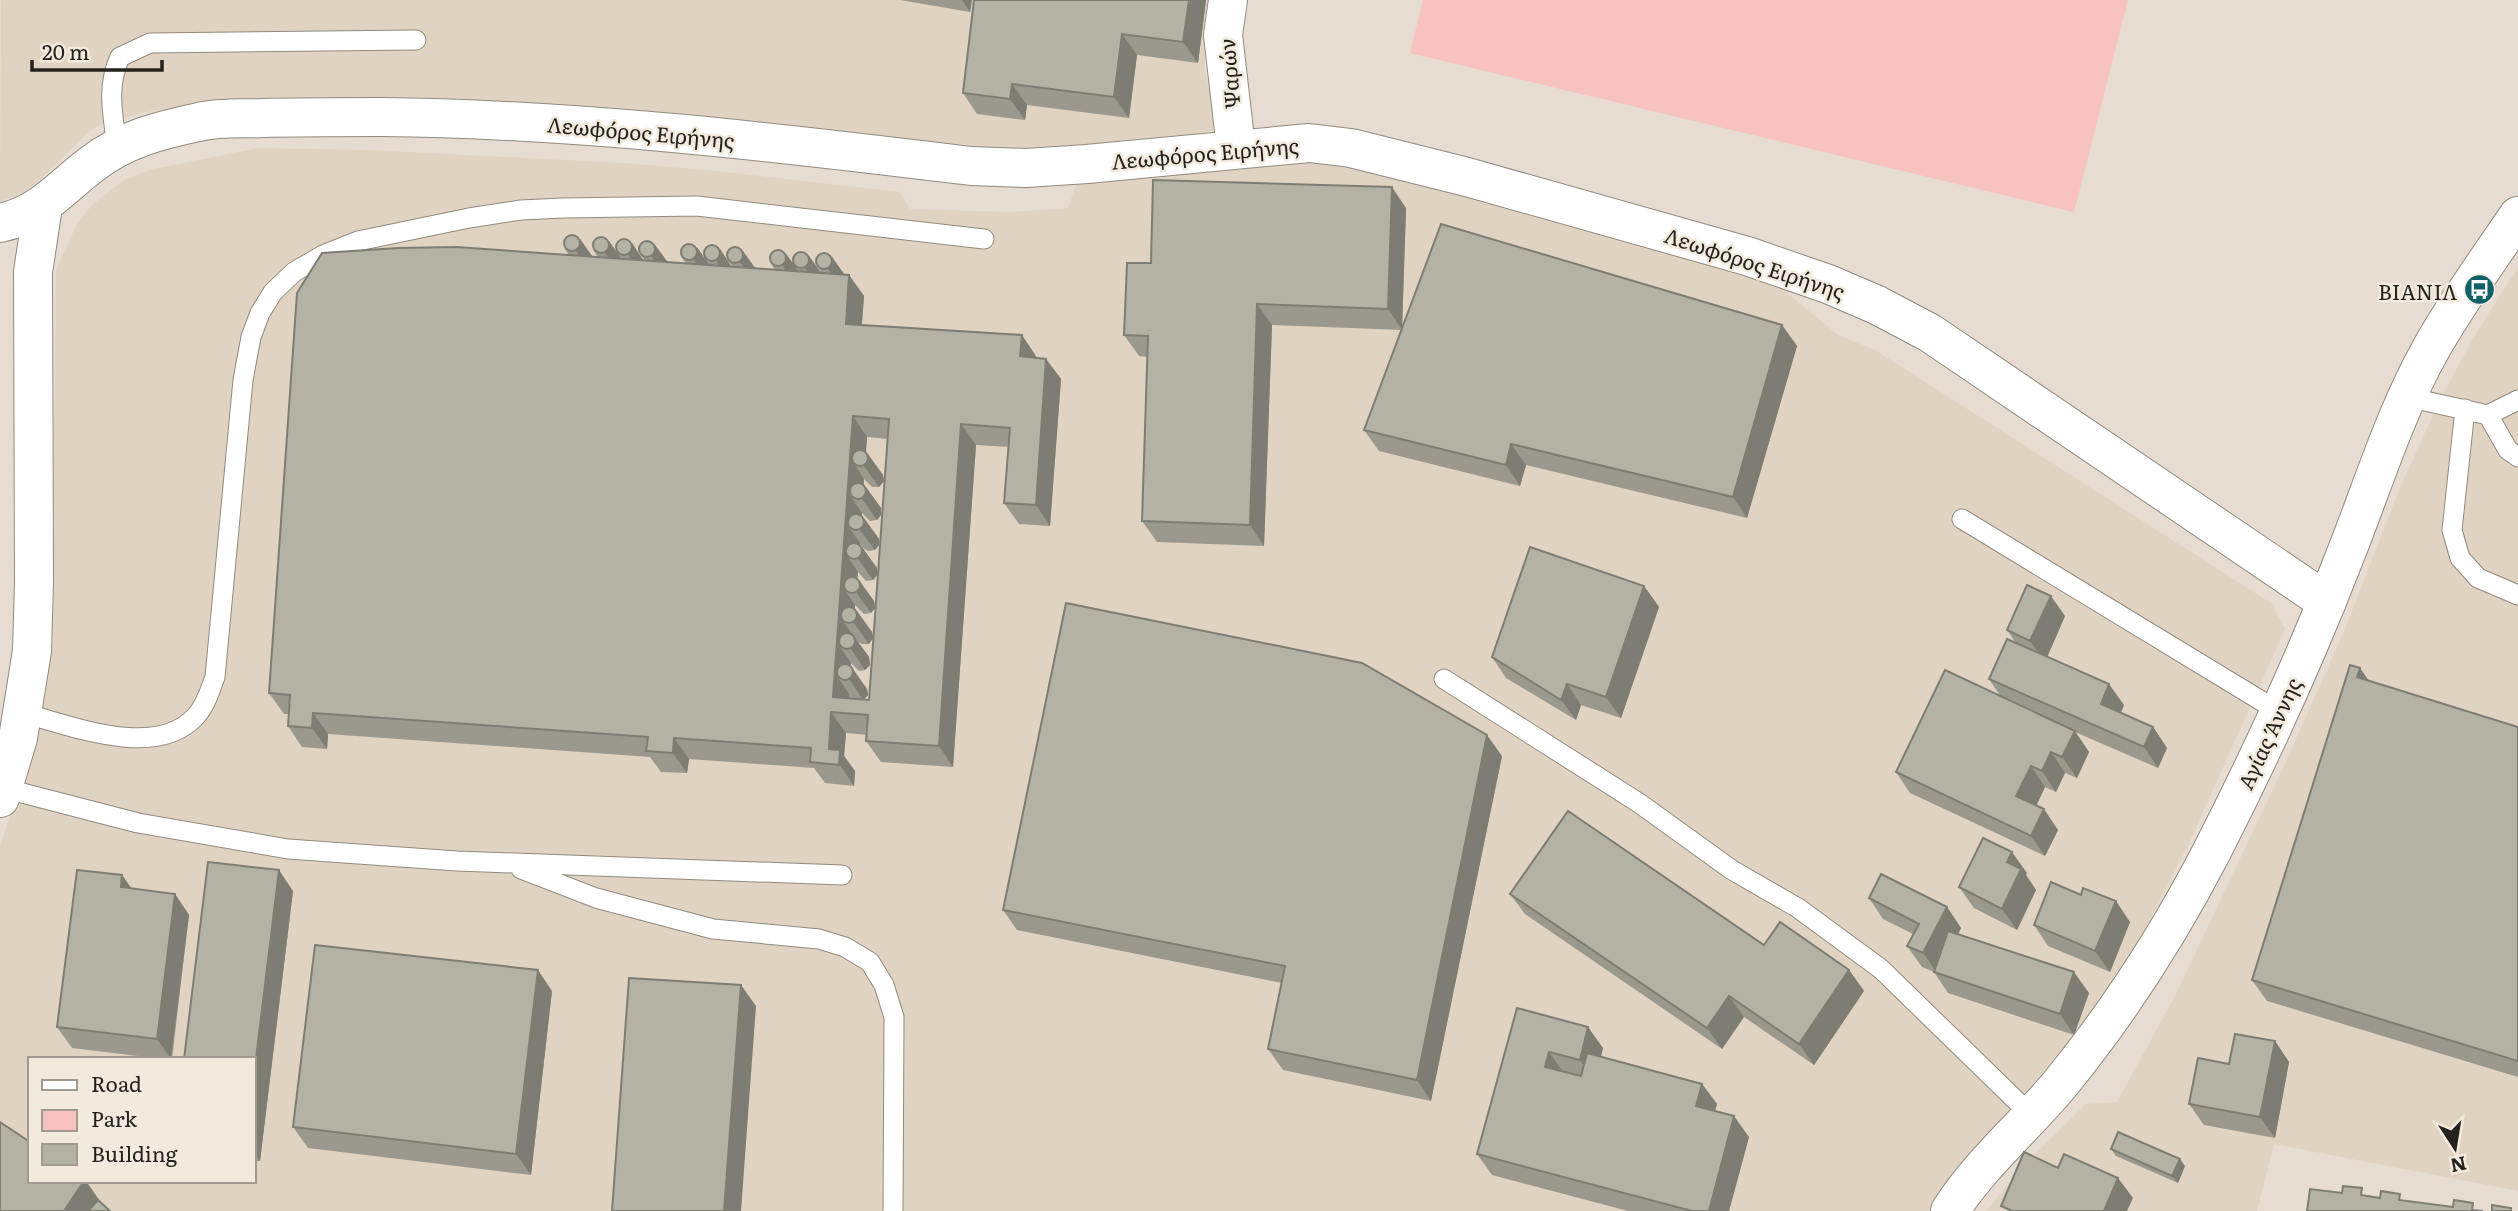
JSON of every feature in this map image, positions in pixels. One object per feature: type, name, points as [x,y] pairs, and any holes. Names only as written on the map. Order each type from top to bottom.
[{"type":"street","name":"Ψαρών","points":[[1227,0],[1223,36],[1236,148]]},
{"type":"street","name":"Λεωφόρος Ειρήνης","points":[[1,223],[21,218],[43,206],[92,163],[117,147],[166,129],[204,121],[350,117],[551,122],[634,128],[971,166],[1026,168],[1309,143],[1351,148],[1747,256],[1877,304],[1930,333],[2327,601]]},
{"type":"street","points":[[1,793],[18,738],[32,652],[33,272],[43,206]]},
{"type":"street","name":"Αγίας Άννης","points":[[1950,1211],[1982,1169],[2032,1116],[2115,1014],[2165,937],[2212,852],[2278,711],[2327,601],[2407,397],[2432,347],[2518,216]]},
{"type":"lane","points":[[117,147],[112,75],[120,57],[150,43],[416,40]]},
{"type":"lane","points":[[23,713],[112,735],[140,739],[162,737],[182,728],[197,715],[215,677],[243,380],[251,337],[260,313],[273,292],[294,272],[323,255],[358,241],[482,216],[521,210],[635,206],[697,206],[984,239]]},
{"type":"lane","points":[[2407,397],[2488,415],[2518,400]]},
{"type":"lane","points":[[2465,410],[2452,530],[2460,558],[2478,578],[2518,595]]},
{"type":"lane","points":[[2488,415],[2508,450],[2518,457]]},
{"type":"lane","points":[[1962,519],[2278,711]]},
{"type":"lane","points":[[1444,679],[1639,803],[1732,870],[1798,908],[1881,969],[2032,1116]]},
{"type":"lane","points":[[1,793],[138,823],[288,849],[362,856],[506,863],[842,875]]},
{"type":"lane","points":[[506,863],[596,898],[713,929],[819,939],[845,947],[870,962],[884,985],[894,1017],[893,1211]]},
{"type":"shaded area","points":[[1,0],[1212,0],[1204,67],[1218,130],[1107,149],[1030,154],[231,101],[180,106],[101,124],[88,132],[38,182],[20,195],[0,201]]},
{"type":"shaded area","points":[[259,148],[369,150],[624,163],[717,171],[900,192],[910,209],[1014,212],[1068,208],[1077,183],[1322,157],[1764,274],[1838,335],[1875,350],[2271,603],[2285,629],[2191,839],[2147,926],[2101,1004],[2073,1040],[1968,1155],[1941,1189],[1929,1211],[0,1211],[0,846],[39,730],[48,681],[52,637],[56,270],[77,224],[92,205],[124,180],[149,170]]},
{"type":"shaded area","points":[[2518,267],[2518,1191],[2274,1144],[2257,1211],[1986,1211],[2028,1161],[2086,1104],[2117,1102],[2176,994],[2283,768],[2343,634],[2400,488],[2438,404],[2472,340]]},
{"type":"green space","points":[[1423,0],[2128,0],[2074,212],[1410,53]]},
{"type":"building","points":[[974,0],[1189,0],[1183,42],[1122,34],[1114,97],[1012,84],[1010,99],[963,93]]},
{"type":"building","points":[[1153,180],[1392,187],[1388,309],[1257,304],[1250,525],[1142,521],[1148,336],[1124,335],[1127,263],[1151,263]]},
{"type":"building","points":[[1441,224],[1782,325],[1733,497],[1511,444],[1506,465],[1364,430]]},
{"type":"building","points":[[569,235],[575,235],[580,243],[578,249],[569,251],[564,246],[564,240]]},
{"type":"building","points":[[598,237],[604,237],[609,245],[607,251],[598,253],[593,248],[593,242]]},
{"type":"building","points":[[621,239],[627,239],[632,247],[630,253],[621,255],[616,250],[616,244]]},
{"type":"building","points":[[644,241],[650,241],[655,249],[653,255],[644,257],[639,252],[639,246]]},
{"type":"building","points":[[686,244],[692,244],[697,252],[695,258],[686,260],[681,255],[681,249]]},
{"type":"building","points":[[709,245],[715,245],[720,253],[718,259],[709,261],[704,256],[704,250]]},
{"type":"building","points":[[456,247],[849,275],[846,324],[1022,335],[1020,356],[1046,359],[1036,505],[1004,503],[1010,428],[961,424],[939,746],[866,741],[868,715],[831,712],[829,749],[840,750],[839,765],[810,762],[811,748],[674,738],[673,753],[646,751],[648,737],[313,713],[312,728],[288,726],[290,695],[269,693],[297,293],[322,253]],"holes":[[[853,416],[889,419],[869,700],[833,697]]]},
{"type":"building","points":[[732,247],[738,247],[743,255],[741,261],[732,263],[727,258],[727,252]]},
{"type":"building","points":[[775,250],[781,250],[786,258],[784,264],[775,266],[770,261],[770,255]]},
{"type":"building","points":[[798,252],[804,252],[809,260],[807,266],[798,268],[793,263],[793,257]]},
{"type":"building","points":[[821,253],[827,253],[832,261],[830,267],[821,269],[816,264],[816,258]]},
{"type":"building","points":[[857,450],[863,450],[868,458],[866,464],[857,466],[852,461],[852,455]]},
{"type":"building","points":[[855,483],[861,483],[866,491],[864,497],[855,499],[850,494],[850,488]]},
{"type":"building","points":[[853,514],[859,514],[864,522],[862,528],[853,530],[848,525],[848,519]]},
{"type":"building","points":[[851,543],[857,543],[862,551],[860,557],[851,559],[846,554],[846,548]]},
{"type":"building","points":[[1530,547],[1644,586],[1606,697],[1567,684],[1561,700],[1492,657]]},
{"type":"building","points":[[849,577],[855,577],[860,585],[858,591],[849,593],[844,588],[844,582]]},
{"type":"building","points":[[2027,585],[2051,596],[2030,641],[2007,630]]},
{"type":"building","points":[[1066,603],[1362,663],[1487,735],[1417,1080],[1268,1049],[1285,966],[1003,910]]},
{"type":"building","points":[[846,607],[852,607],[857,615],[855,621],[846,623],[841,618],[841,612]]},
{"type":"building","points":[[844,633],[850,633],[855,641],[853,647],[844,649],[839,644],[839,638]]},
{"type":"building","points":[[2007,639],[2109,684],[2101,704],[2153,727],[2144,747],[1989,679]]},
{"type":"building","points":[[842,664],[848,664],[853,672],[851,678],[842,680],[837,675],[837,669]]},
{"type":"building","points":[[2350,665],[2360,668],[2357,677],[2518,727],[2518,1061],[2252,980]]},
{"type":"building","points":[[1945,670],[2075,731],[2062,757],[2051,752],[2042,771],[2031,766],[2016,796],[2044,809],[2031,836],[1896,772]]},
{"type":"building","points":[[1568,811],[1764,945],[1780,922],[1849,970],[1799,1044],[1729,996],[1707,1028],[1510,894]]},
{"type":"building","points":[[1983,838],[2012,852],[2007,862],[2021,869],[2002,909],[1959,887]]},
{"type":"building","points":[[208,862],[279,870],[256,1059],[184,1057]]},
{"type":"building","points":[[77,870],[122,875],[121,887],[175,894],[157,1039],[57,1027]]},
{"type":"building","points":[[1881,874],[1947,907],[1923,953],[1907,946],[1919,924],[1869,898]]},
{"type":"building","points":[[2051,882],[2081,895],[2083,888],[2116,901],[2095,951],[2034,925]]},
{"type":"building","points":[[1948,931],[2074,972],[2060,1014],[1934,972]]},
{"type":"building","points":[[315,945],[538,970],[516,1154],[293,1127]]},
{"type":"building","points":[[629,978],[741,985],[724,1211],[612,1211]]},
{"type":"building","points":[[1517,1008],[1588,1027],[1580,1060],[1549,1052],[1545,1067],[1581,1076],[1587,1053],[1702,1084],[1696,1106],[1734,1116],[1709,1211],[1692,1211],[1477,1154]]},
{"type":"building","points":[[2235,1034],[2275,1041],[2260,1117],[2189,1104],[2198,1058],[2229,1064]]},
{"type":"building","points":[[0,1122],[28,1141],[28,1183],[83,1183],[64,1211],[0,1211]]},
{"type":"building","points":[[2118,1132],[2180,1159],[2172,1176],[2111,1149]]},
{"type":"building","points":[[2024,1152],[2058,1168],[2064,1154],[2118,1178],[2104,1211],[2012,1211],[2001,1206]]},
{"type":"building","points":[[2343,1186],[2362,1188],[2361,1195],[2380,1198],[2381,1191],[2400,1194],[2399,1200],[2453,1207],[2454,1200],[2473,1203],[2472,1210],[2483,1211],[2307,1211],[2310,1189],[2342,1193]]},
{"type":"building","points":[[98,1200],[110,1211],[88,1211]]},
{"type":"building","points":[[2492,1205],[2511,1208],[2511,1211],[2492,1211]]},
{"type":"place","name":"ΒΙΑΝΙΛ","points":[[2480,290]]}]
